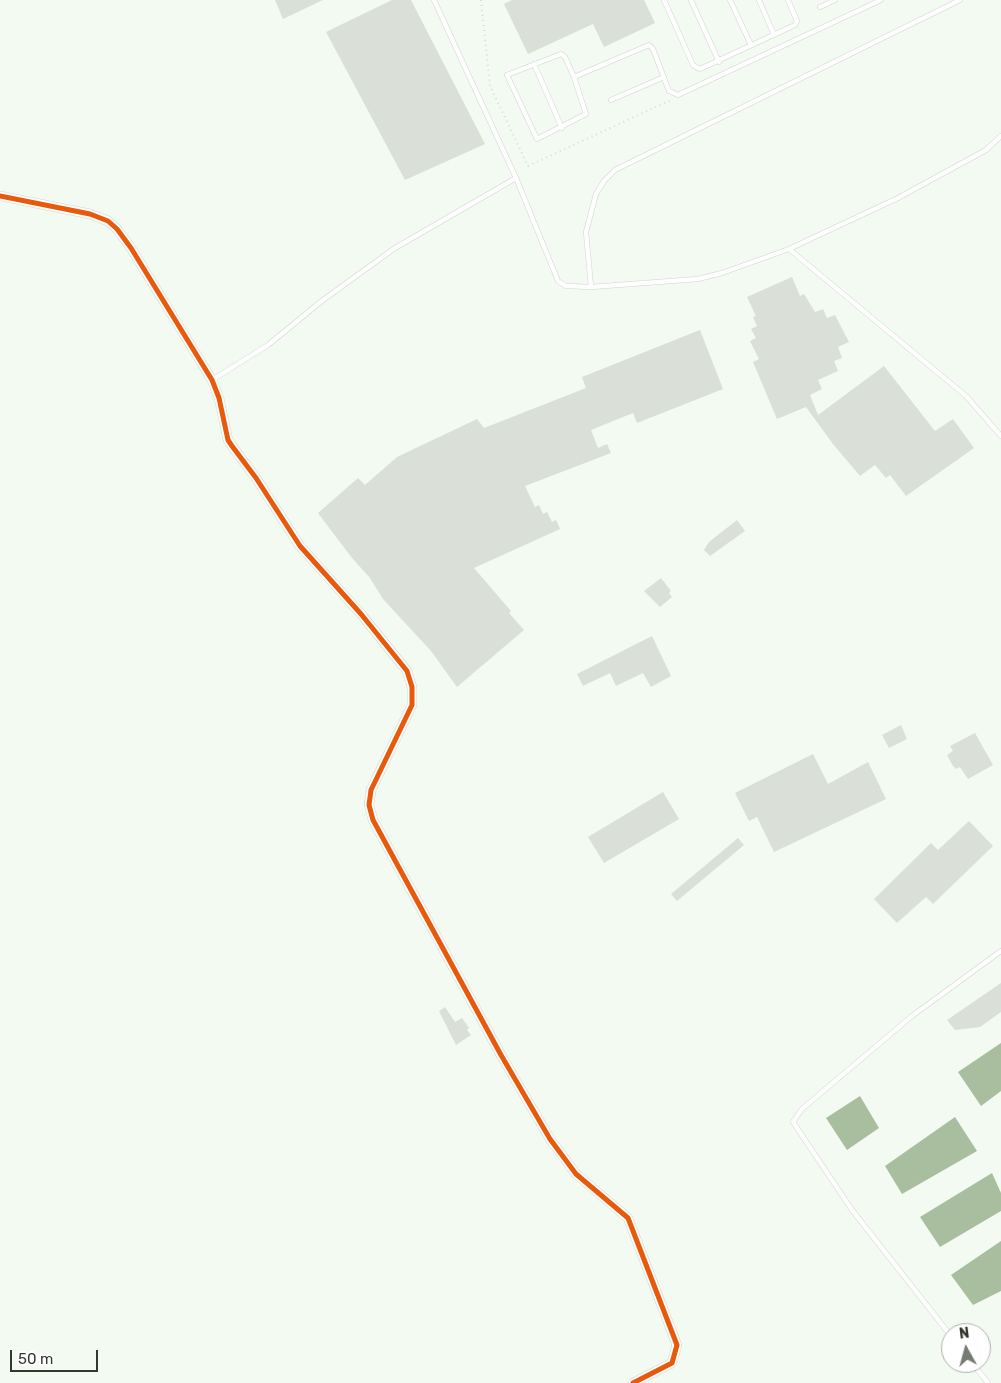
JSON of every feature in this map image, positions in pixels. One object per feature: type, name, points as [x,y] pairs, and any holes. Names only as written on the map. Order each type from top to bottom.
[{"type":"street","points":[[0,196],[90,214],[108,221],[131,248],[212,380],[219,398],[228,440],[256,478],[300,546],[385,642],[407,671],[412,687],[412,704],[371,790],[369,805],[373,820],[496,1047],[550,1139],[583,1180],[624,1212],[628,1218],[677,1345],[672,1363],[633,1383]]},
{"type":"lane","points":[[434,0],[516,178],[558,281],[566,286],[591,287],[698,278],[722,273],[788,249],[898,198],[986,150],[1001,136]]},
{"type":"lane","points":[[664,0],[693,65],[700,69],[719,62],[751,44],[797,23],[788,0]]},
{"type":"lane","points":[[691,0],[719,62]]},
{"type":"lane","points":[[730,0],[751,44]]},
{"type":"lane","points":[[759,0],[774,34]]},
{"type":"lane","points":[[820,7],[835,0]]},
{"type":"lane","points":[[574,77],[649,45],[653,49],[669,92],[678,95],[682,94],[875,1],[882,0]]},
{"type":"lane","points":[[591,287],[586,232],[596,194],[604,181],[615,170],[960,0]]},
{"type":"lane","points":[[557,54],[563,54],[574,77],[586,114],[562,128],[538,139],[536,138],[507,77],[508,74],[557,54]]},
{"type":"lane","points":[[534,64],[562,128]]},
{"type":"lane","points":[[611,100],[664,77]]},
{"type":"lane","points":[[212,380],[268,345],[323,300],[395,248],[516,178]]},
{"type":"lane","points":[[788,249],[966,396],[1001,436]]},
{"type":"lane","points":[[941,1323],[852,1210],[793,1122],[802,1109],[912,1016],[1001,952]]},
{"type":"lane","points":[[980,1373],[988,1383]]},
{"type":"path","points":[[569,0],[574,11]]},
{"type":"shaded area","points":[[1001,1043],[1001,1091],[981,1106],[958,1072]]},
{"type":"shaded area","points":[[860,1096],[879,1128],[847,1150],[826,1118]]},
{"type":"shaded area","points":[[955,1117],[977,1151],[902,1194],[885,1166]]},
{"type":"shaded area","points":[[992,1173],[1001,1193],[1001,1211],[940,1247],[920,1217]]},
{"type":"shaded area","points":[[1001,1241],[1001,1291],[973,1305],[951,1275]]},
{"type":"building","points":[[275,0],[323,0],[283,19]]},
{"type":"building","points":[[392,0],[411,0],[485,144],[405,180],[326,32]]},
{"type":"building","points":[[512,0],[644,0],[655,23],[604,47],[593,24],[528,54],[504,4]]},
{"type":"building","points":[[792,277],[800,296],[804,294],[815,312],[823,309],[827,318],[835,315],[849,342],[838,347],[842,358],[834,361],[838,371],[818,380],[822,389],[810,395],[818,415],[884,366],[935,431],[953,419],[974,448],[906,496],[890,475],[886,478],[875,465],[860,476],[833,444],[806,407],[777,419],[753,362],[759,359],[750,341],[756,338],[751,329],[757,326],[753,317],[756,316],[747,297]]},
{"type":"building","points":[[700,330],[723,389],[637,423],[633,413],[591,430],[598,448],[607,444],[611,453],[525,486],[535,507],[539,505],[543,514],[547,512],[552,522],[556,520],[560,529],[474,568],[511,611],[509,613],[524,630],[457,687],[431,651],[383,599],[370,578],[352,558],[318,513],[358,478],[365,485],[397,457],[477,419],[484,428],[586,388],[582,377]]},
{"type":"building","points":[[737,520],[745,531],[710,556],[704,550],[709,542]]},
{"type":"building","points":[[661,578],[671,591],[669,593],[672,597],[660,607],[644,591]]},
{"type":"building","points":[[652,636],[671,676],[651,687],[643,673],[616,686],[610,673],[583,686],[577,674]]},
{"type":"building","points":[[901,725],[907,739],[889,748],[882,735]]},
{"type":"building","points":[[975,733],[993,765],[968,779],[960,767],[956,769],[953,766],[947,755],[953,751],[950,746]]},
{"type":"building","points":[[813,754],[828,784],[868,762],[886,799],[774,852],[757,817],[749,821],[735,793]]},
{"type":"building","points":[[663,792],[679,819],[604,863],[588,837]]},
{"type":"building","points":[[969,821],[993,846],[933,904],[926,897],[897,923],[874,899],[931,843],[938,850]]},
{"type":"building","points":[[738,838],[744,845],[677,901],[671,894]]},
{"type":"building","points":[[1001,983],[1001,1012],[980,1027],[955,1030],[947,1020]]},
{"type":"building","points":[[445,1007],[455,1022],[462,1018],[469,1028],[467,1030],[471,1035],[456,1045],[439,1011]]},
{"type":"cycle path","points":[[0,196],[90,214],[108,221],[117,229],[131,248],[212,380],[219,398],[228,440],[256,478],[300,546],[361,614],[407,671],[412,687],[412,705],[371,790],[369,805],[373,820],[501,1055],[550,1139],[576,1174],[628,1218],[677,1345],[672,1363],[633,1383]]}]
